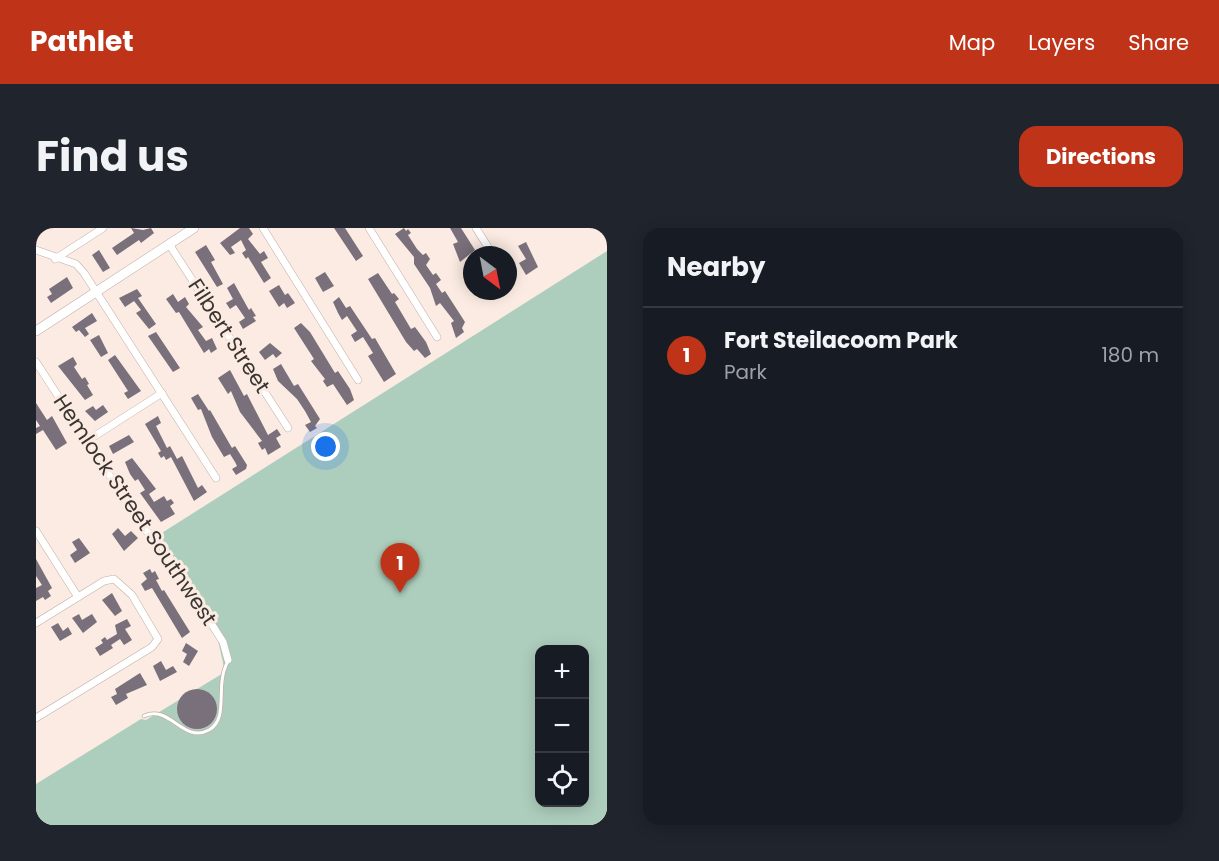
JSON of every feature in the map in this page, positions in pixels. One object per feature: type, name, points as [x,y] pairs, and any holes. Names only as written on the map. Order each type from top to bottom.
[{"type":"street","points":[[55,259],[103,228]]},
{"type":"street","points":[[36,331],[194,228]]},
{"type":"street","points":[[263,228],[358,380]]},
{"type":"street","points":[[369,228],[437,337]]},
{"type":"street","points":[[476,228],[488,246]]},
{"type":"street","name":"Filbert Street","points":[[169,244],[288,428]]},
{"type":"street","points":[[36,250],[55,259],[76,264],[216,478]]},
{"type":"street","name":"Hemlock Street Southwest","points":[[36,362],[146,530],[160,543],[224,642],[228,660]]},
{"type":"street","points":[[87,441],[162,393]]},
{"type":"street","points":[[36,531],[78,597]]},
{"type":"street","points":[[36,623],[104,581],[119,581],[132,595],[158,637],[158,641],[152,647],[36,718]]},
{"type":"lane","points":[[144,716],[150,714],[165,716],[188,732],[195,734],[212,728],[217,724],[222,712],[220,679],[228,660]]},
{"type":"green space","points":[[607,251],[607,825],[36,825],[36,784],[141,719],[146,720],[225,672],[216,631],[157,536]]},
{"type":"building","points":[[131,228],[143,230],[151,228],[154,233],[141,243],[139,240],[117,255],[112,248],[134,233]]},
{"type":"building","points":[[240,228],[249,228],[253,234],[248,239],[260,254],[264,251],[268,258],[261,262],[271,278],[264,283],[248,257],[246,259],[242,253],[246,250],[241,240],[231,247],[235,253],[230,255],[220,243]]},
{"type":"building","points":[[334,228],[345,228],[363,256],[356,261]]},
{"type":"building","points":[[404,228],[411,233],[408,235],[417,249],[423,255],[426,253],[430,259],[426,265],[433,275],[436,273],[441,280],[436,284],[442,293],[445,291],[465,322],[462,328],[464,332],[456,338],[451,323],[454,321],[440,303],[436,306],[430,288],[414,264],[414,257],[395,234]]},
{"type":"building","points":[[450,228],[461,228],[472,246],[463,246],[463,260],[460,262],[453,244],[458,242]]},
{"type":"building","points":[[526,242],[538,267],[526,275],[519,263],[526,259],[518,246]]},
{"type":"building","points":[[206,245],[215,260],[211,262],[223,284],[217,287],[195,252]]},
{"type":"building","points":[[99,250],[110,268],[103,272],[92,255]]},
{"type":"building","points":[[325,272],[334,286],[323,292],[315,278]]},
{"type":"building","points":[[378,273],[392,294],[394,293],[399,299],[395,302],[411,329],[415,327],[426,342],[431,354],[425,358],[406,342],[368,279]]},
{"type":"building","points":[[67,277],[73,288],[51,303],[47,297],[52,294],[49,289]]},
{"type":"building","points":[[234,283],[249,310],[251,308],[256,316],[253,317],[256,321],[243,329],[239,322],[245,318],[236,305],[230,309],[226,303],[233,299],[227,288]]},
{"type":"building","points":[[279,285],[285,295],[288,293],[295,303],[287,308],[284,303],[279,307],[269,291]]},
{"type":"building","points":[[137,289],[142,296],[138,298],[156,324],[149,329],[136,313],[141,310],[134,301],[125,307],[119,298]]},
{"type":"building","points":[[173,294],[178,302],[185,297],[189,304],[186,307],[203,327],[198,330],[206,341],[212,338],[217,349],[211,353],[209,349],[204,353],[179,312],[176,313],[166,299]]},
{"type":"building","points":[[339,297],[346,308],[350,306],[372,339],[375,338],[396,374],[384,382],[368,356],[373,353],[363,337],[355,342],[351,335],[357,331],[347,316],[342,320],[338,313],[333,302]]},
{"type":"building","points":[[92,313],[97,321],[85,328],[89,334],[85,337],[79,330],[76,332],[72,327]]},
{"type":"building","points":[[301,323],[310,332],[335,373],[338,371],[350,389],[354,400],[347,405],[333,384],[327,387],[323,381],[325,379],[311,361],[314,359],[294,328]]},
{"type":"building","points":[[156,332],[180,368],[173,372],[148,336]]},
{"type":"building","points":[[99,335],[108,353],[101,357],[90,340]]},
{"type":"building","points":[[270,343],[282,353],[276,358],[273,354],[265,360],[259,352]]},
{"type":"building","points":[[115,355],[141,391],[128,399],[124,393],[128,391],[108,360]]},
{"type":"building","points":[[73,357],[77,364],[74,367],[82,379],[85,377],[93,395],[85,400],[58,366]]},
{"type":"building","points":[[281,364],[294,386],[298,384],[320,419],[315,426],[317,428],[310,432],[305,425],[311,422],[305,411],[297,399],[278,381],[273,369]]},
{"type":"building","points":[[230,370],[244,396],[247,394],[268,435],[277,429],[281,435],[276,438],[281,447],[268,455],[265,448],[262,450],[258,443],[262,441],[240,412],[231,391],[228,394],[218,378]]},
{"type":"building","points":[[198,394],[232,448],[235,446],[247,465],[246,469],[236,475],[232,469],[237,466],[235,462],[230,454],[224,457],[212,437],[201,409],[198,410],[191,398]]},
{"type":"building","points":[[36,403],[47,420],[52,416],[67,443],[56,450],[43,430],[36,434],[36,428],[40,426],[36,420]]},
{"type":"building","points":[[103,405],[108,412],[95,421],[85,411],[93,406],[96,410]]},
{"type":"building","points":[[158,416],[161,423],[156,426],[167,448],[170,446],[177,459],[182,456],[198,488],[202,485],[207,492],[194,501],[171,457],[166,460],[164,456],[161,458],[158,453],[161,451],[145,424]]},
{"type":"building","points":[[129,435],[134,442],[113,454],[109,446]]},
{"type":"building","points":[[132,458],[156,489],[149,494],[154,502],[164,496],[167,501],[171,499],[174,503],[170,506],[175,514],[161,522],[140,493],[145,490],[138,479],[135,481],[130,474],[125,462]]},
{"type":"building","points":[[118,528],[125,536],[131,531],[138,538],[124,551],[112,534]]},
{"type":"building","points":[[79,538],[90,553],[75,563],[70,555],[77,550],[72,542]]},
{"type":"building","points":[[36,559],[52,588],[48,591],[51,596],[45,600],[43,597],[36,601],[36,588],[42,585],[36,576]]},
{"type":"building","points":[[150,569],[152,573],[155,571],[159,579],[156,580],[162,591],[164,590],[190,632],[182,638],[152,588],[145,591],[141,584],[147,579],[143,573]]},
{"type":"building","points":[[112,593],[122,611],[115,616],[102,600]]},
{"type":"building","points":[[79,614],[82,620],[92,614],[97,622],[83,633],[72,618]]},
{"type":"building","points":[[127,619],[131,626],[125,629],[132,640],[124,645],[120,639],[111,645],[113,648],[100,656],[95,648],[103,643],[101,640],[105,637],[107,640],[117,634],[115,625]]},
{"type":"building","points":[[58,623],[63,631],[68,627],[72,634],[60,641],[51,627]]},
{"type":"building","points":[[186,643],[198,651],[189,666],[183,662],[187,654],[182,651]]},
{"type":"building","points":[[161,661],[166,670],[173,666],[177,672],[160,681],[153,666]]},
{"type":"building","points":[[140,673],[147,685],[126,694],[128,698],[116,705],[111,697],[117,694],[115,689]]},
{"type":"building","points":[[197,689],[211,695],[217,709],[211,723],[197,729],[183,723],[177,709],[183,695]]},
{"type":"place","name":"Fort Steilacoom Park","points":[[400,593]]}]
